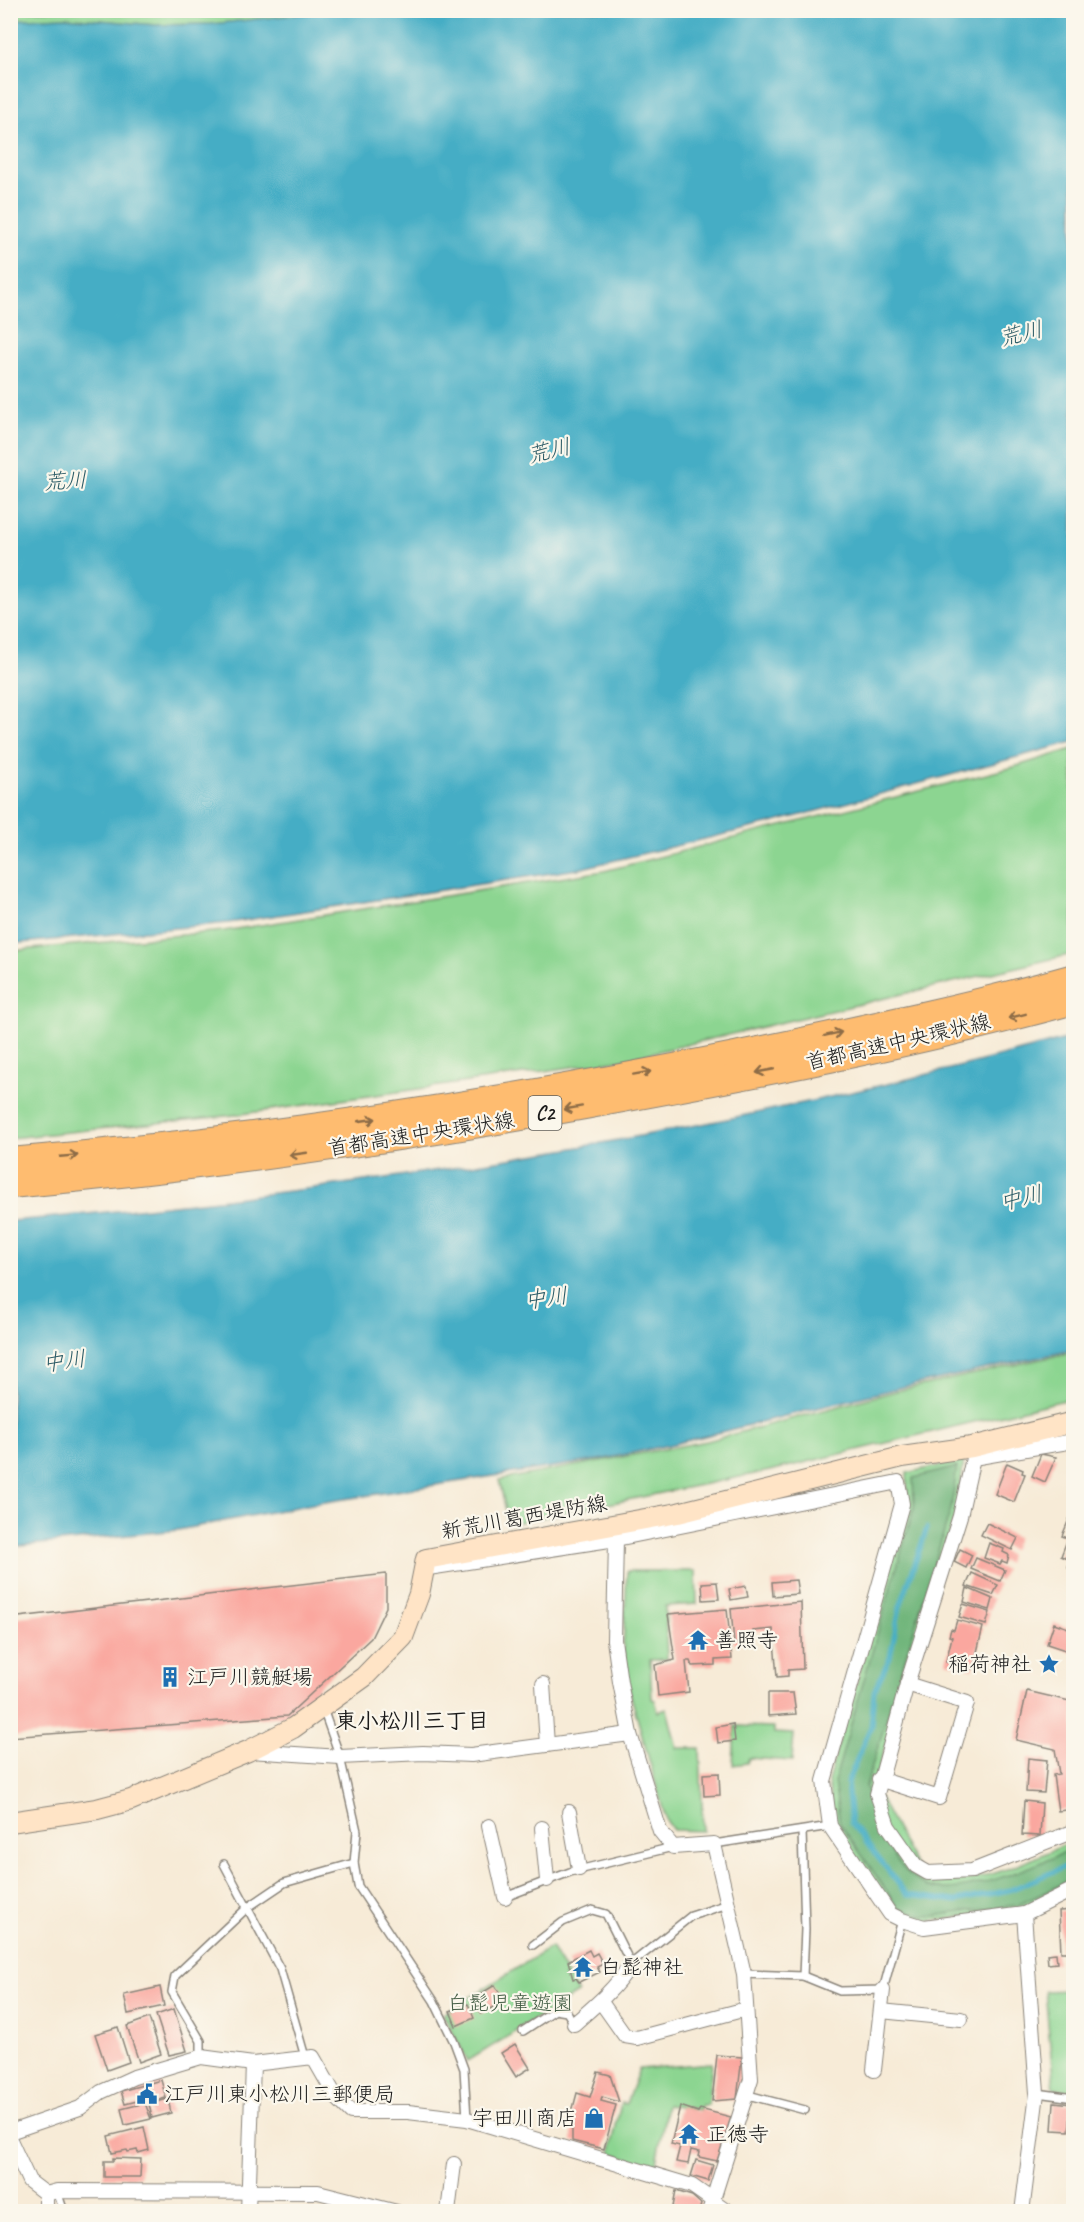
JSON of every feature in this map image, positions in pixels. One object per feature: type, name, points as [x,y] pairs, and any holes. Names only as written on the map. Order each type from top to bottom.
[{"type":"highway","name":"首都高速中央環状線","points":[[10,1161],[253,1137],[524,1095],[781,1045],[1074,978]]},
{"type":"highway","name":"首都高速中央環状線","points":[[10,1185],[183,1169],[394,1139],[785,1067],[920,1039],[1074,1001]]},
{"type":"main road","name":"新荒川葛西堤防線","points":[[422,1569],[426,1559],[712,1512],[902,1457],[972,1452],[1074,1422]]},
{"type":"main road","points":[[10,1822],[98,1809],[131,1800],[248,1751],[293,1728],[364,1677],[403,1637],[419,1594],[422,1569]]},
{"type":"street","points":[[1074,1442],[972,1452],[960,1516],[907,1684],[879,1779],[877,1794],[888,1826],[916,1866],[928,1873],[972,1871],[1074,1831]]},
{"type":"street","points":[[422,1569],[616,1539],[712,1512],[898,1482],[902,1504],[824,1781],[830,1826],[890,1914],[924,1927],[1024,1914],[1074,1889]]},
{"type":"street","points":[[616,1539],[614,1640],[630,1734],[660,1831],[673,1847],[714,1844],[744,1974],[751,2079],[748,2095],[709,2211]]},
{"type":"street","points":[[543,1684],[547,1746]]},
{"type":"street","points":[[879,1779],[939,1798],[967,1703],[907,1684]]},
{"type":"street","points":[[248,1751],[340,1757],[423,1753],[471,1755],[630,1734]]},
{"type":"street","points":[[569,1812],[579,1869]]},
{"type":"street","points":[[489,1826],[505,1897]]},
{"type":"street","points":[[542,1828],[548,1880]]},
{"type":"street","points":[[1022,2211],[1037,2094],[1024,1914]]},
{"type":"street","points":[[574,2024],[601,2002],[620,1981],[631,1964]]},
{"type":"street","points":[[874,2070],[883,1990]]},
{"type":"street","points":[[601,2002],[625,2036],[637,2038],[746,2009]]},
{"type":"street","points":[[881,2012],[961,2019]]},
{"type":"street","points":[[10,2132],[80,2108],[100,2092],[134,2077],[201,2057],[253,2064],[305,2056],[313,2057],[336,2097],[351,2112],[408,2112],[467,2119],[678,2181],[712,2197],[729,2211]]},
{"type":"street","points":[[248,2211],[253,2064]]},
{"type":"street","points":[[10,2140],[29,2181],[51,2192],[249,2190],[318,2192],[388,2210]]},
{"type":"street","points":[[448,2211],[454,2164]]},
{"type":"street","points":[[46,2211],[51,2192]]},
{"type":"lane","points":[[322,1707],[340,1757],[357,1831],[354,1863],[358,1886],[434,2001],[454,2042],[464,2068],[467,2119]]},
{"type":"lane","points":[[714,1844],[830,1826]]},
{"type":"lane","points":[[802,1831],[805,1929],[803,1976]]},
{"type":"lane","points":[[505,1897],[579,1869],[673,1847]]},
{"type":"lane","points":[[201,2057],[201,2041],[172,1992],[175,1976],[246,1908],[284,1883],[354,1863]]},
{"type":"lane","points":[[224,1864],[280,1969],[305,2056]]},
{"type":"lane","points":[[533,1945],[563,1922],[592,1910],[606,1914],[631,1964],[691,1916],[728,1904]]},
{"type":"lane","points":[[744,1974],[803,1976],[840,1991],[883,1990],[902,1920]]},
{"type":"lane","points":[[523,2031],[555,2010],[567,2012],[574,2024]]},
{"type":"lane","points":[[1037,2094],[1074,2098]]},
{"type":"lane","points":[[748,2095],[805,2110]]},
{"type":"lane","points":[[51,2192],[64,2211]]},
{"type":"green space","points":[[11,10],[338,11],[212,24],[156,25],[64,17],[11,20]]},
{"type":"green space","points":[[1073,749],[1073,954],[621,1060],[235,1115],[11,1138],[11,951],[223,931],[604,871],[1010,768]]},
{"type":"green space","points":[[1073,1352],[1073,1398],[774,1470],[509,1524],[499,1480],[707,1441],[892,1392]]},
{"type":"green space","points":[[964,1460],[957,1507],[873,1786],[922,1877],[939,1881],[978,1878],[1019,1865],[1073,1841],[1073,1883],[1022,1909],[922,1922],[892,1910],[834,1826],[828,1781],[908,1508],[907,1473]]},
{"type":"green space","points":[[957,1467],[951,1509],[866,1786],[869,1801],[889,1848],[905,1870],[926,1886],[948,1889],[965,1887],[1024,1869],[1073,1849],[1073,1879],[1018,1905],[923,1916],[897,1906],[840,1824],[834,1782],[914,1508],[913,1478]]},
{"type":"green space","points":[[627,1571],[696,1571],[697,1604],[665,1606],[667,1659],[650,1660],[652,1699],[655,1700],[658,1712],[667,1709],[677,1748],[700,1748],[703,1831],[673,1830],[666,1820],[629,1689],[623,1650]]},
{"type":"green space","points":[[735,1726],[774,1727],[774,1733],[794,1734],[792,1761],[749,1758],[747,1763],[733,1765]]},
{"type":"green space","name":"白髭児童遊園","points":[[551,1947],[578,1993],[468,2061],[443,2014]]},
{"type":"green space","points":[[1072,1990],[1073,2091],[1054,2089],[1045,1991]]},
{"type":"green space","points":[[712,2063],[708,2105],[701,2105],[700,2110],[667,2105],[656,2162],[670,2167],[669,2171],[612,2154],[611,2149],[621,2103],[626,2104],[639,2069]]},
{"type":"water","name":"荒川","points":[[338,10],[1073,11],[1073,742],[768,824],[578,869],[228,923],[11,944],[11,20],[64,17],[156,25],[212,24]]},
{"type":"water","name":"中川","points":[[1073,1037],[1073,1350],[898,1388],[604,1459],[312,1504],[178,1530],[11,1547],[11,1221],[279,1192],[546,1153],[811,1101],[943,1071]]},
{"type":"building","points":[[1041,1454],[1056,1457],[1045,1482],[1032,1476]]},
{"type":"building","points":[[1007,1463],[1023,1470],[1022,1473],[1025,1474],[1014,1502],[995,1494]]},
{"type":"building","points":[[1070,1517],[1074,1519],[1074,1570],[1068,1568],[1068,1559],[1061,1556],[1068,1538],[1062,1536]]},
{"type":"building","points":[[987,1523],[1018,1538],[1012,1550],[981,1535]]},
{"type":"building","points":[[989,1543],[1004,1549],[1003,1552],[1009,1555],[1007,1563],[1002,1561],[1000,1564],[984,1558]]},
{"type":"building","points":[[960,1549],[972,1555],[966,1568],[954,1562]]},
{"type":"building","points":[[976,1558],[1005,1570],[1000,1581],[971,1569]]},
{"type":"building","points":[[972,1573],[998,1585],[993,1595],[966,1586]]},
{"type":"building","name":"江戸川競艇場","points":[[386,1574],[386,1607],[371,1638],[287,1716],[10,1737],[10,1618]]},
{"type":"building","points":[[796,1580],[798,1594],[773,1596],[772,1582]]},
{"type":"building","points":[[717,1582],[719,1599],[703,1600],[702,1583]]},
{"type":"building","points":[[746,1586],[748,1597],[731,1600],[729,1589]]},
{"type":"building","points":[[967,1588],[993,1599],[990,1610],[964,1602]]},
{"type":"building","points":[[801,1602],[803,1669],[788,1670],[788,1676],[777,1677],[773,1629],[753,1631],[753,1641],[734,1644],[731,1609]]},
{"type":"building","points":[[963,1604],[990,1612],[986,1625],[959,1617]]},
{"type":"building","points":[[727,1609],[732,1659],[715,1660],[715,1665],[692,1666],[690,1661],[686,1661],[689,1692],[658,1696],[655,1665],[675,1660],[668,1614]]},
{"type":"building","points":[[957,1620],[983,1627],[973,1669],[946,1662],[952,1637],[949,1636]]},
{"type":"building","points":[[1054,1623],[1074,1630],[1074,1653],[1047,1644]]},
{"type":"building","points":[[1027,1691],[1074,1702],[1074,1809],[1058,1811],[1053,1775],[1059,1774],[1055,1749],[1016,1740]]},
{"type":"building","points":[[768,1693],[793,1693],[796,1714],[768,1716]]},
{"type":"building","points":[[733,1724],[735,1741],[718,1743],[716,1727]]},
{"type":"building","points":[[1028,1758],[1047,1760],[1044,1793],[1026,1792]]},
{"type":"building","points":[[719,1773],[720,1795],[704,1796],[703,1774]]},
{"type":"building","points":[[1024,1801],[1042,1803],[1040,1836],[1022,1835]]},
{"type":"building","points":[[1074,1910],[1074,1952],[1061,1952],[1059,1911]]},
{"type":"building","points":[[589,1950],[592,1956],[597,1953],[603,1964],[597,1967],[600,1972],[579,1982],[576,1978],[573,1979],[568,1961]]},
{"type":"building","points":[[1056,1953],[1057,1963],[1048,1964],[1047,1954]]},
{"type":"building","points":[[495,1985],[504,2001],[481,2014],[472,1999]]},
{"type":"building","points":[[160,1987],[164,2006],[128,2014],[124,1995]]},
{"type":"building","points":[[468,2004],[474,2018],[456,2026],[450,2011]]},
{"type":"building","points":[[174,2009],[187,2051],[169,2055],[156,2015]]},
{"type":"building","points":[[149,2018],[161,2054],[139,2062],[127,2026]]},
{"type":"building","points":[[118,2027],[129,2062],[107,2070],[95,2034]]},
{"type":"building","points":[[515,2044],[530,2068],[516,2077],[501,2053]]},
{"type":"building","points":[[717,2055],[742,2057],[737,2099],[712,2101]]},
{"type":"building","points":[[598,2072],[610,2075],[619,2102],[602,2097],[601,2101],[616,2105],[604,2149],[572,2141],[572,2128],[568,2127],[577,2093],[590,2097]]},
{"type":"building","points":[[161,2080],[166,2098],[150,2102],[149,2098],[125,2104],[121,2091]]},
{"type":"building","points":[[168,2099],[171,2113],[152,2118],[149,2104]]},
{"type":"building","points":[[1054,2102],[1072,2104],[1069,2131],[1052,2130]]},
{"type":"building","points":[[145,2103],[151,2119],[125,2125],[121,2109]]},
{"type":"building","points":[[680,2106],[698,2112],[700,2109],[731,2117],[717,2161],[699,2157],[700,2152],[691,2150],[688,2164],[676,2162],[680,2146],[671,2144]]},
{"type":"building","points":[[144,2127],[149,2150],[138,2153],[137,2150],[128,2152],[127,2150],[112,2153],[108,2136]]},
{"type":"building","points":[[113,2158],[141,2159],[140,2177],[104,2177],[104,2161],[113,2161]]},
{"type":"building","points":[[696,2160],[713,2165],[708,2181],[691,2176]]},
{"type":"building","points":[[676,2191],[692,2196],[701,2204],[699,2212],[672,2212]]},
{"type":"waterway","points":[[927,1528],[900,1607],[890,1657],[874,1691],[871,1726],[847,1783],[851,1823],[907,1895],[956,1901],[1010,1890],[1074,1863]]},
{"type":"place","name":"善照寺","points":[[698,1640]]},
{"type":"place","name":"稲荷神社","points":[[1049,1664]]},
{"type":"place","name":"江戸川競艇場","points":[[170,1677]]},
{"type":"place","name":"白髭神社","points":[[583,1967]]},
{"type":"place","name":"江戸川東小松川三郵便局","points":[[147,2094]]},
{"type":"place","name":"宇田川商店","points":[[594,2118]]},
{"type":"place","name":"正徳寺","points":[[689,2134]]},
{"type":"district","name":"東小松川三丁目","points":[[412,1721]]}]
